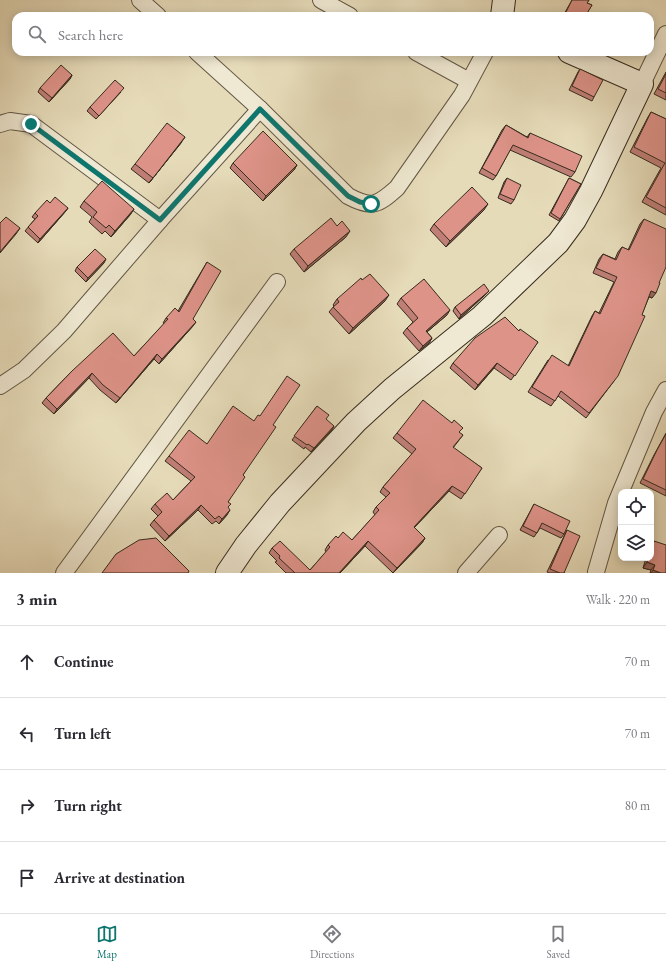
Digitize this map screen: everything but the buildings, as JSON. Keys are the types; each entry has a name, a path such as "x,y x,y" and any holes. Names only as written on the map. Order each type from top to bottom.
{"street":[{"path":"140,0 154,12"},
{"path":"321,0 343,12"},
{"path":"502,12 504,0"},
{"path":"227,573 246,545 280,503 356,422 392,389 482,316 558,243 575,220 591,191 666,34"},
{"path":"201,56 260,109 348,196 360,202 371,204 383,200 397,188 462,96 483,56"},
{"path":"423,56 469,81"},
{"path":"579,56 642,84"},
{"path":"0,386 24,370 64,331 160,220 260,109"},
{"path":"0,124 10,121 31,124 160,220"},
{"path":"64,573 277,282"},
{"path":"596,573 616,503 654,412 666,390"},
{"path":"466,573 498,534"}],"route":[{"path":"31,124 160,220 260,109 348,196 360,202 371,204"}]}
